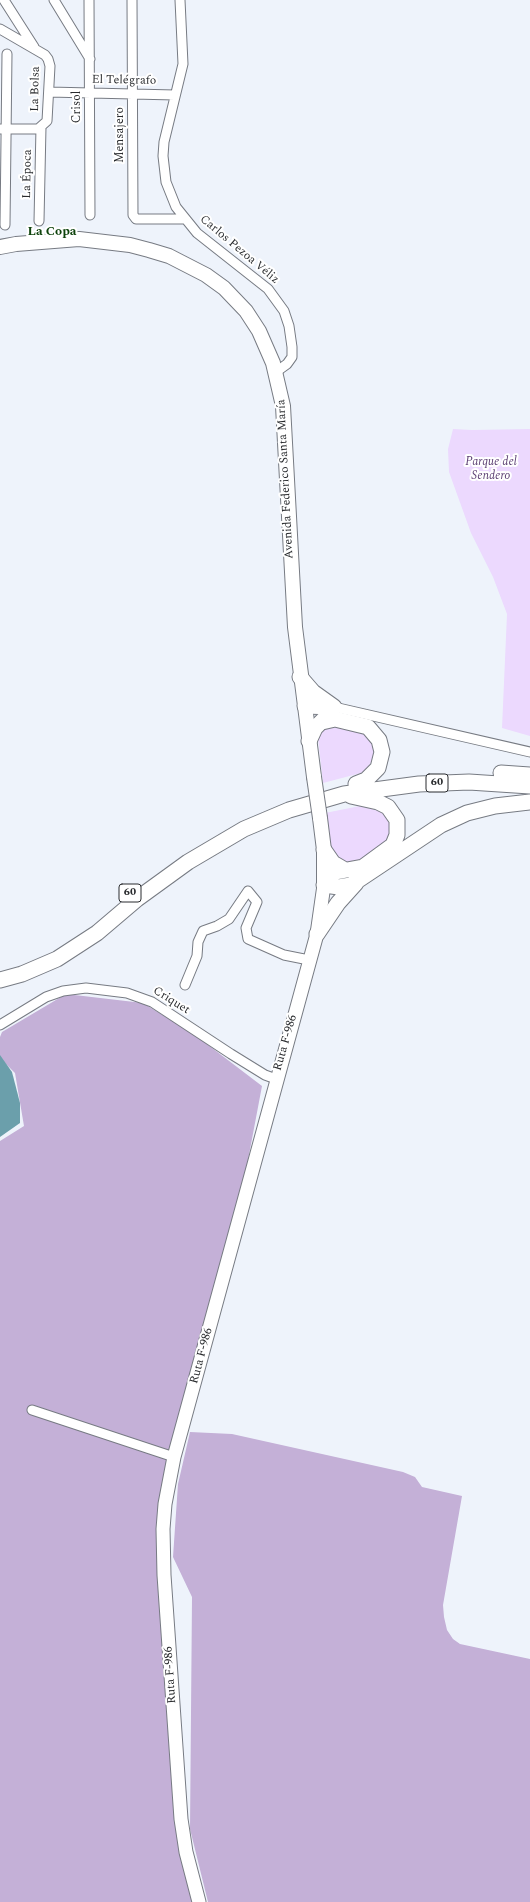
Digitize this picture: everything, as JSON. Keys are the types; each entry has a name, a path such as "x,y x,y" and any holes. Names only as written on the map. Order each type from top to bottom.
{"highway":[{"path":"300,677 330,714"},
{"path":"304,706 368,727 376,735 381,746 381,757 378,768 366,780 356,784"},
{"path":"310,741 312,732 330,714"},
{"name":"60","path":"0,972 32,962 67,944 92,926 138,887 201,844 235,825 292,802 356,784 404,776 452,773 500,773 530,775"},
{"name":"60","path":"0,980 34,970 71,951 97,933 136,899 170,874 225,839 289,810 344,794 394,786 444,782 494,783 530,786"},
{"path":"344,794 383,804 394,815 398,830 393,845 378,857 363,867 336,872 324,882 334,888 345,887 361,878 441,825 454,819 495,806 530,802"},
{"path":"324,850 333,863 346,870"},
{"path":"317,934 338,903 361,878"}],"main road":[{"name":"Avenida Federico Santa María","path":"0,247 66,239 99,240 130,244 168,256 206,275 224,288 239,302 253,321 265,342 276,374 284,421 291,569 300,677 320,818"},
{"name":"Ruta F-986","path":"199,1902 186,1852 181,1819 164,1575 163,1529 165,1504 174,1457 276,1079 317,934 324,882 324,850 320,818"}],"street":[{"path":"4,0 34,48"},
{"path":"54,0 90,59"},
{"name":"Crisol","path":"89,0 90,215"},
{"name":"Mensajero","path":"132,0 133,215 136,219 185,219"},
{"name":"Carlos Pezoa Véliz","path":"180,0 184,58 164,142 164,169 171,196 176,207 185,219 202,236 268,289 284,311 289,326 292,357 276,374"},
{"name":"La Bolsa","path":"0,29 34,48 45,55 48,59 48,118 41,127"},
{"path":"5,225 4,129 7,54"},
{"name":"El Telégrafo","path":"49,92 175,94"},
{"path":"4,129 38,129 41,127"},
{"name":"La Época","path":"39,221 41,127"},
{"path":"330,714 530,752"},
{"path":"185,985 197,956 198,942 203,930 217,926 229,919 248,892 257,902 246,928 248,939 284,955 309,960"},
{"name":"Criquet","path":"0,1025 46,997 63,991 86,988 127,993 152,1002 231,1054 276,1079"},
{"path":"32,1410 174,1457"},
{"path":"192,1902 195,1888"}],"green space":[{"name":"Parque del Sendero","path":"453,429 530,429 530,736 502,728 507,614 493,577 471,533 449,472 448,449"},
{"path":"332,725 366,735 372,743 374,756 368,768 361,773 323,783 318,738 323,729"},
{"path":"360,806 383,812 391,822 390,838 365,860 350,864 332,856 325,813"}],"shaded area":[{"path":"66,994 143,1003 195,1035 262,1086 241,1197 197,1358 158,1578 169,1730 195,1902 0,1902 0,1141 24,1126 15,1073 0,1058 0,1037 2,1032"},
{"path":"190,1432 232,1434 403,1472 415,1477 422,1487 462,1496 443,1605 447,1630 453,1639 460,1644 530,1659 530,1902 208,1902 190,1829 192,1597 173,1557 178,1484"}],"water":[{"path":"0,1055 12,1072 20,1103 20,1123 0,1137"}],"district":[{"name":"La Copa","path":"52,232"}]}
